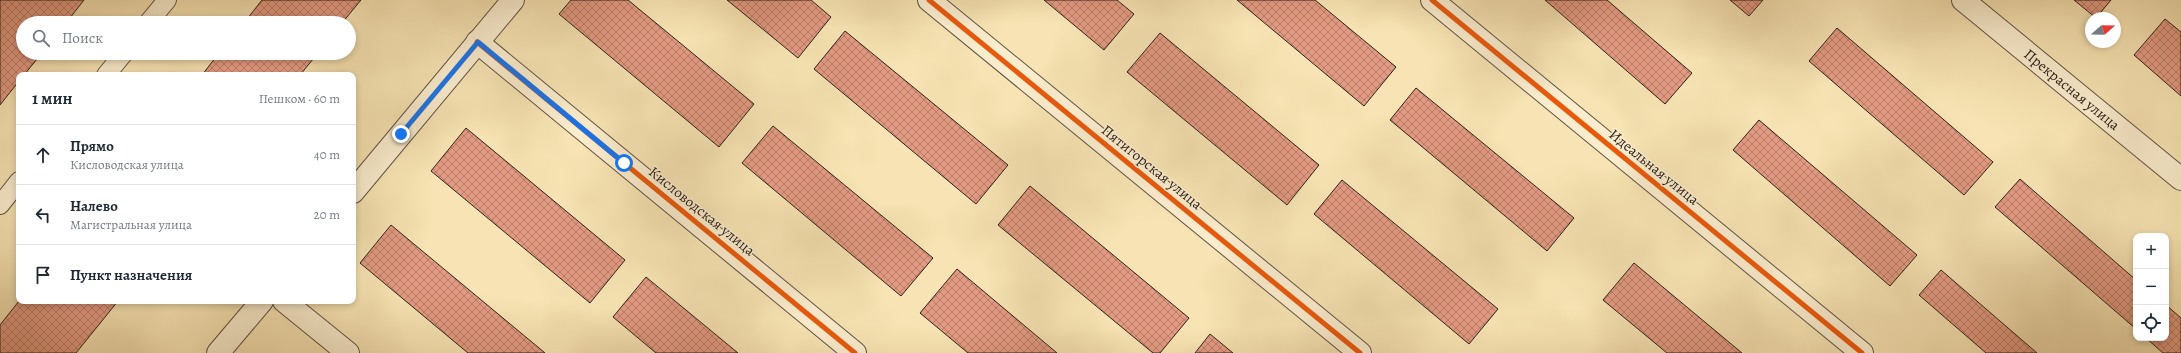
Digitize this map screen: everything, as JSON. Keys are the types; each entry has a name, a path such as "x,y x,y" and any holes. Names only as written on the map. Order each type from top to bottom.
{"street":[{"path":"356,188 513,0"},
{"name":"Пятигорская улица","path":"929,0 1360,353"},
{"name":"Идеальная улица","path":"1432,0 1862,353"},
{"name":"Прекрасная улица","path":"1963,0 2181,179"},
{"name":"Кисловодская улица","path":"478,42 855,353"},
{"path":"218,353 259,304"},
{"path":"288,304 348,353"}],"lane":[{"path":"154,16 167,0"},
{"path":"108,72 118,60"},
{"path":"0,204 16,185"}],"building":[{"path":"0,0 84,0 71,16 16,16 16,60 36,60 26,72 16,72 16,85 0,105"},
{"path":"262,0 361,0 348,16 249,16"},
{"path":"571,0 628,0 754,104 719,147 559,14"},
{"path":"727,0 811,0 831,17 798,58"},
{"path":"1044,0 1117,0 1134,14 1104,50"},
{"path":"1237,0 1315,0 1396,67 1364,106"},
{"path":"1545,0 1607,0 1692,73 1665,104"},
{"path":"1730,0 1763,0 1749,16"},
{"path":"2074,0 2111,0 2101,12 2089,12"},
{"path":"2165,19 2181,32 2181,96 2134,55"},
{"path":"1837,28 1993,162 1964,195 1809,61"},
{"path":"845,31 1008,165 976,204 814,69"},
{"path":"1160,33 1319,165 1287,205 1127,72"},
{"path":"214,60 312,60 302,72 204,72"},
{"path":"1416,88 1574,218 1547,251 1390,120"},
{"path":"1759,120 1917,255 1890,286 1733,150"},
{"path":"773,126 933,258 901,296 742,163"},
{"path":"466,128 625,260 590,303 431,171"},
{"path":"2020,179 2133,277 2133,326 1995,207"},
{"path":"1342,180 1498,309 1469,344 1314,214"},
{"path":"1030,186 1189,318 1160,353 1153,353 998,225"},
{"path":"391,225 545,353 468,353 360,263"},
{"path":"1634,263 1742,353 1667,353 1603,300"},
{"path":"957,269 1057,353 968,353 920,313"},
{"path":"1941,270 2037,353 1986,353 1919,295"},
{"path":"646,277 738,353 656,353 613,317"},
{"path":"17,304 116,304 76,353 0,353 0,325"},
{"path":"2169,308 2181,318 2181,353 2163,353 2149,341 2169,341"},
{"path":"1210,334 1233,353 1195,353"}],"cycle path":[{"path":"929,0 1360,353"},
{"path":"1432,0 1862,353"},
{"path":"477,42 855,353"}],"route":[{"path":"401,134 478,42 624,163"}]}
